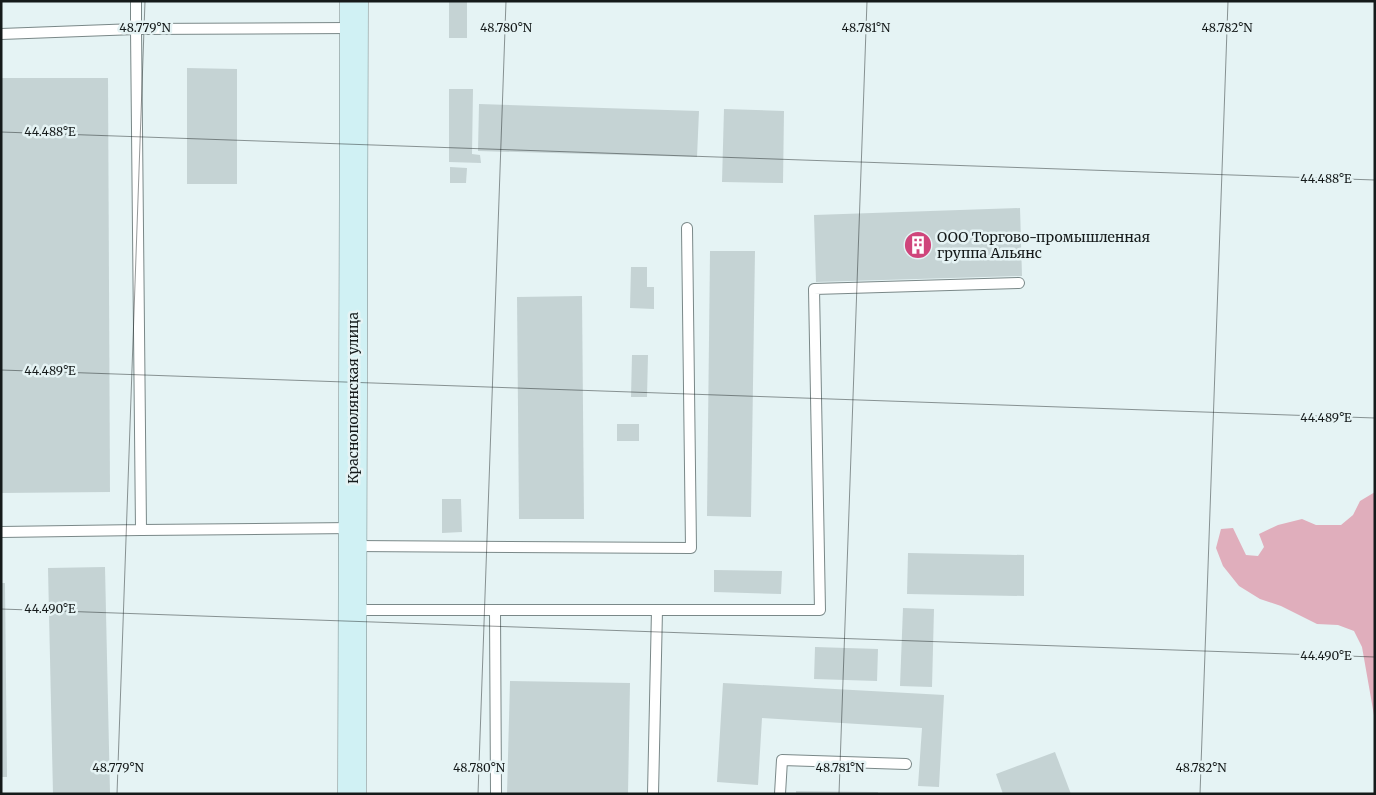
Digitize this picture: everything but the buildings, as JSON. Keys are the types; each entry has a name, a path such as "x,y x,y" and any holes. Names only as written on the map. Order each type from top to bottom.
{"main road":[{"name":"Краснополянская улица","path":"352,794 354,14"}],"lane":[{"path":"136,1 141,530"},
{"path":"1,34 136,29 354,14"},
{"path":"1,532 141,530 691,548 687,228"},
{"path":"352,610 820,610 814,289 1019,283"},
{"path":"495,610 496,794"},
{"path":"654,794 657,610"},
{"path":"780,794 782,760 906,764"}],"shaded area":[{"path":"1375,492 1375,721 1362,647 1354,631 1338,625 1317,624 1281,606 1260,599 1239,586 1223,566 1216,548 1221,529 1233,528 1246,555 1258,556 1264,547 1259,534 1278,525 1302,519 1316,525 1341,525 1353,515 1360,501"}],"place":[{"name":"ООО Торгово-промышленная группа Альянс","path":"918,245"}]}
